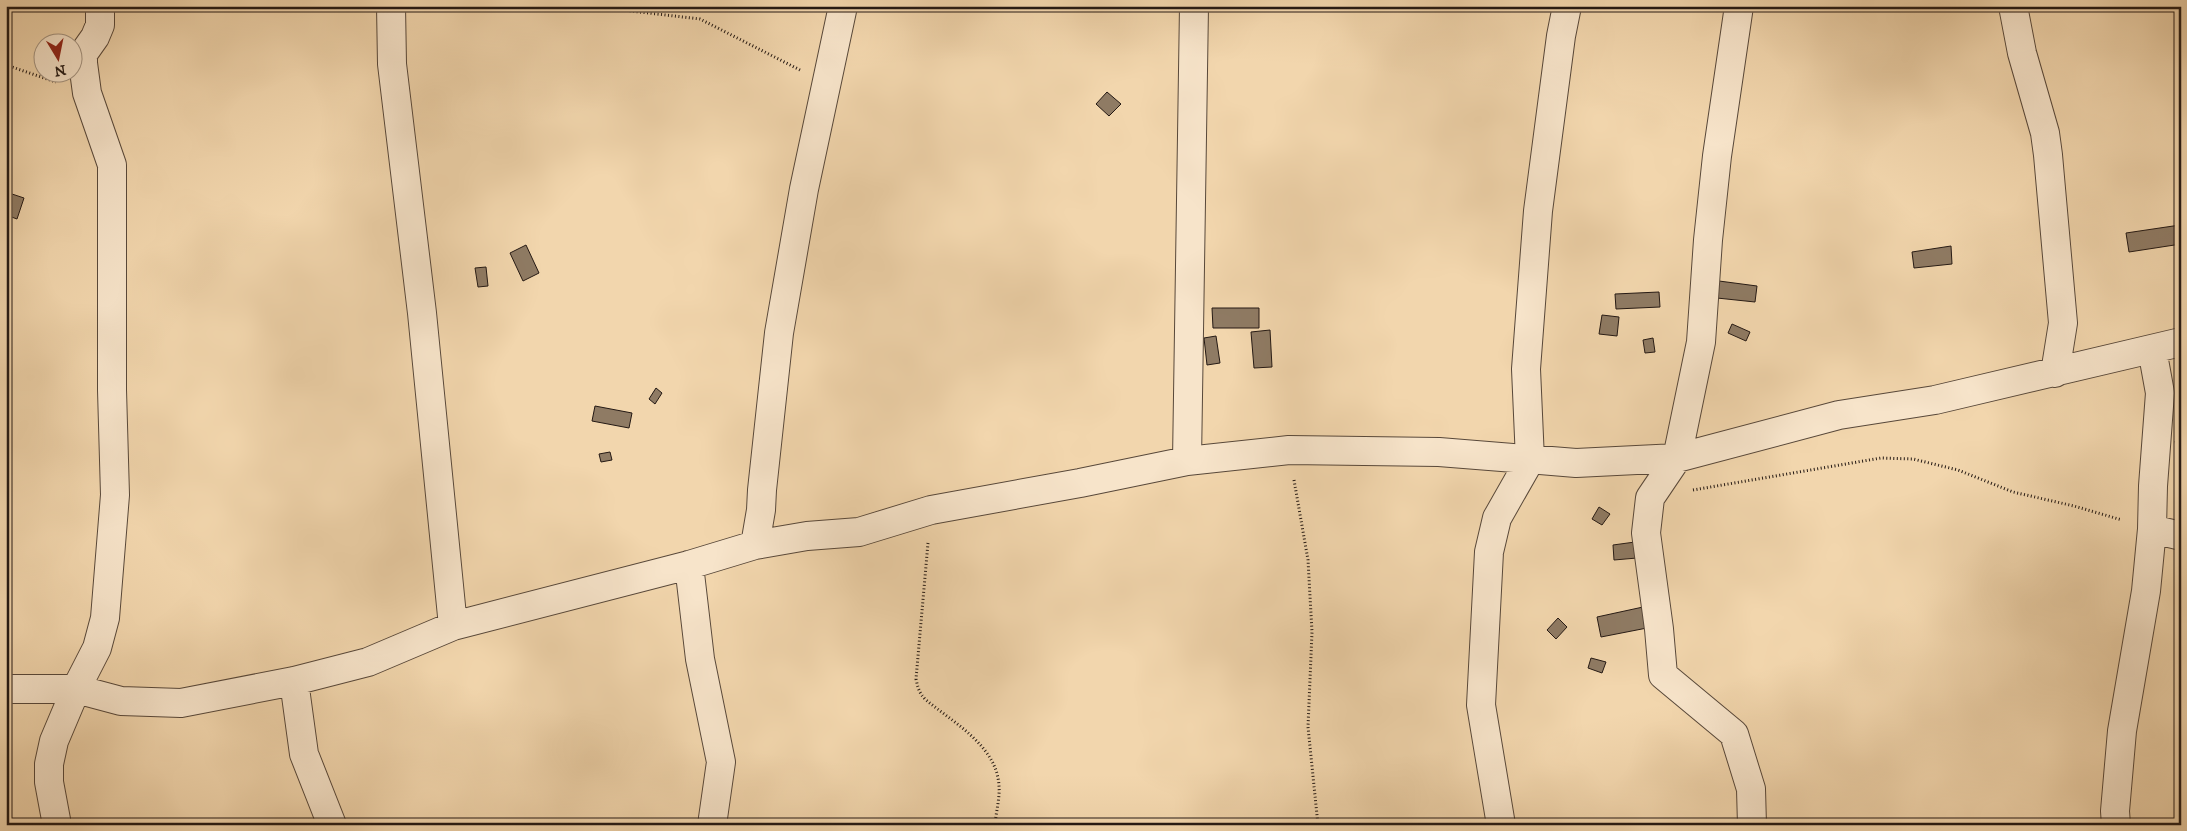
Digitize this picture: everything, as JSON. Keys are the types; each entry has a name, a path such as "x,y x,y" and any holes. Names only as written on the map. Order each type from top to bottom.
{"street":[{"path":"57,825 48,782 49,764 54,741 76,688 98,648 105,618 115,495 112,390 112,165 87,93 83,54 95,37 100,25 100,6"},
{"path":"392,6 392,64 422,313 453,626"},
{"path":"755,545 762,510 762,490 779,334 804,188 843,6"},
{"path":"1187,461 1194,6"},
{"path":"1501,825 1481,705 1489,552 1497,518 1530,460 1526,369 1538,211 1561,36 1567,6"},
{"path":"1739,6 1710,222 1701,342 1677,458 1650,498 1646,533 1663,675 1734,734 1750,789 1752,825"},
{"path":"2013,6 2022,53 2045,133 2048,155 2064,323 2055,373"},
{"path":"6,689 76,688 121,701 181,703 294,681 368,662 453,626 689,565 755,545 807,536 859,532 931,510 1080,484 1187,461 1289,450 1439,452 1576,463 1677,458 1839,415 1935,400 2181,342"},
{"path":"2116,825 2115,811 2122,731 2146,592 2152,529 2152,486 2160,393 2152,349"},
{"path":"2152,529 2181,536"},
{"path":"689,565 700,659 722,762 712,825"},
{"path":"294,681 304,754 332,825"}],"path":[{"path":"588,6 700,19 827,84"},
{"path":"6,65 87,93"},
{"path":"1289,450 1308,560 1312,632 1308,727 1318,825"},
{"path":"1650,498 1881,458 1897,458 1958,470 2013,492 2074,506 2152,529"},
{"path":"931,510 916,679 920,694 983,747 995,766 1000,787 995,825"}],"building":[{"path":"1107,92 1121,104 1109,116 1096,104"},
{"path":"6,192 24,198 17,219 6,215"},
{"path":"2180,225 2181,244 2129,252 2126,233"},
{"path":"526,245 539,273 523,281 510,253"},
{"path":"1951,246 1952,264 1914,268 1912,252"},
{"path":"486,267 488,286 478,287 475,268"},
{"path":"1719,281 1757,286 1755,302 1717,298"},
{"path":"1659,292 1660,307 1616,309 1615,294"},
{"path":"1212,308 1259,308 1259,328 1213,328"},
{"path":"1602,315 1619,317 1617,336 1599,334"},
{"path":"1732,324 1750,332 1746,341 1728,333"},
{"path":"1270,330 1272,367 1254,368 1251,332"},
{"path":"1216,336 1220,363 1207,365 1204,338"},
{"path":"1653,338 1655,352 1645,353 1643,340"},
{"path":"656,388 662,393 655,404 649,399"},
{"path":"595,406 632,413 629,428 592,421"},
{"path":"2181,440 2181,465 2179,465 2175,441"},
{"path":"610,452 612,460 601,462 599,454"},
{"path":"1599,507 1610,514 1602,525 1592,519"},
{"path":"1635,542 1637,558 1614,560 1613,545"},
{"path":"1643,607 1647,628 1601,637 1597,617"},
{"path":"1558,618 1567,627 1556,639 1547,630"},
{"path":"1591,658 1606,662 1602,673 1588,668"}]}
